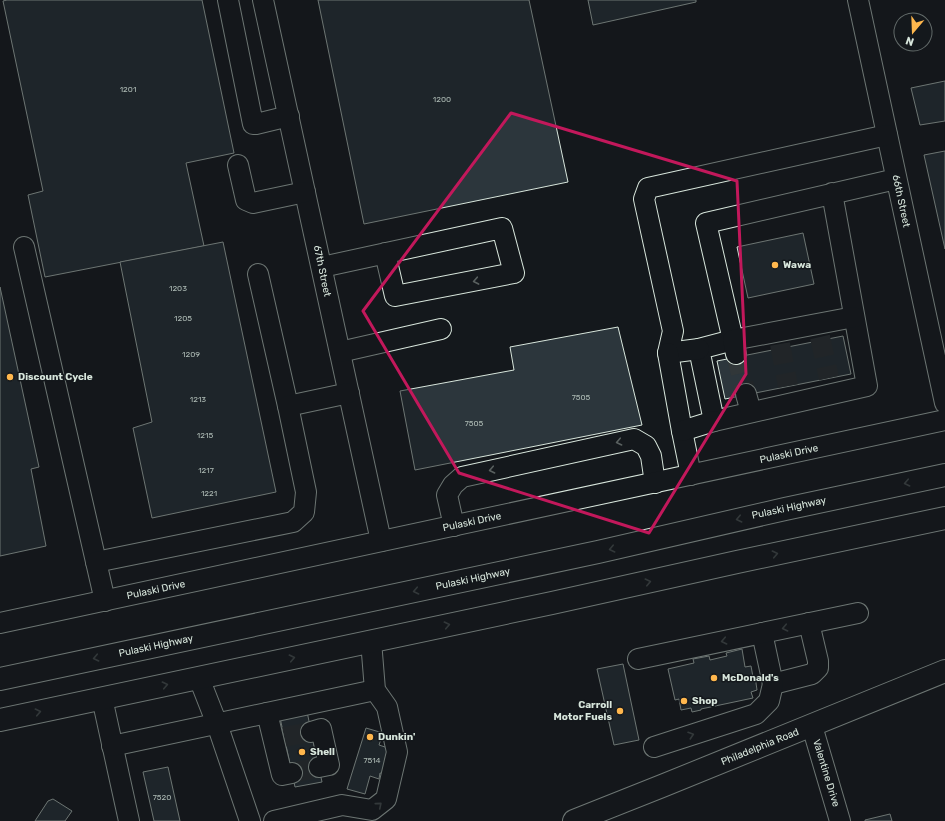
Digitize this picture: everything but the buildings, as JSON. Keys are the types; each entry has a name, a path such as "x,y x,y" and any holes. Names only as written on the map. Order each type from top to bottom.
{"main road":[{"name":"Pulaski Highway","path":"0,679 590,554 785,509 945,475"},
{"path":"0,720 945,518"},
{"name":"Philadelphia Road","path":"574,821 945,671"}],"street":[{"path":"228,0 253,124 289,116"},
{"name":"67th Street","path":"263,0 381,541"},
{"name":"66th Street","path":"858,0 945,403"},
{"path":"692,475 682,431 668,354 673,332 644,199 648,188 887,135"},
{"path":"238,165 246,200 253,203 305,192"},
{"path":"735,347 706,223 896,179"},
{"path":"682,431 714,421 748,403 830,386 867,386 832,193"},
{"path":"322,267 386,253 502,228 514,273 395,296 386,253"},
{"path":"24,247 105,601"},
{"path":"96,562 293,522 304,512 306,492 258,274"},
{"path":"668,354 699,349 735,347 819,330 854,317"},
{"path":"340,352 441,329"},
{"path":"699,349 714,421"},
{"path":"288,406 349,393"},
{"name":"Pulaski Drive","path":"0,623 945,420"},
{"path":"454,526 447,495 462,477 634,439 646,446 651,456 655,483"},
{"path":"638,659 858,614"},
{"path":"773,684 812,674 818,668 818,661 809,623"},
{"path":"654,747 756,714 769,701 773,684 762,633"},
{"path":"274,821 342,805 372,810 386,799 397,752 387,707 375,690 372,641"},
{"path":"199,678 217,724 250,821"},
{"path":"112,746 375,690"},
{"path":"102,698 129,821"},
{"path":"316,702 316,731 329,765 319,767"},
{"path":"267,713 279,738 282,775 292,773"},
{"name":"Valentine Drive","path":"812,726 840,821"}],"highlighted area":[{"path":"511,113 737,181 746,374 649,533 459,473 363,311"}],"tunnel":[{"path":"820,337 829,378"},
{"path":"780,344 788,386"},
{"path":"736,354 746,394"},
{"path":"284,737 311,732"},
{"path":"292,773 319,767"}],"place":[{"name":"Wawa","path":"775,265"},
{"name":"Discount Cycle","path":"10,377"},
{"name":"McDonald's","path":"714,678"},
{"name":"Shop","path":"684,701"},
{"name":"Carroll Motor Fuels","path":"620,711"},
{"name":"Dunkin'","path":"370,737"},
{"name":"Shell","path":"302,752"}]}
